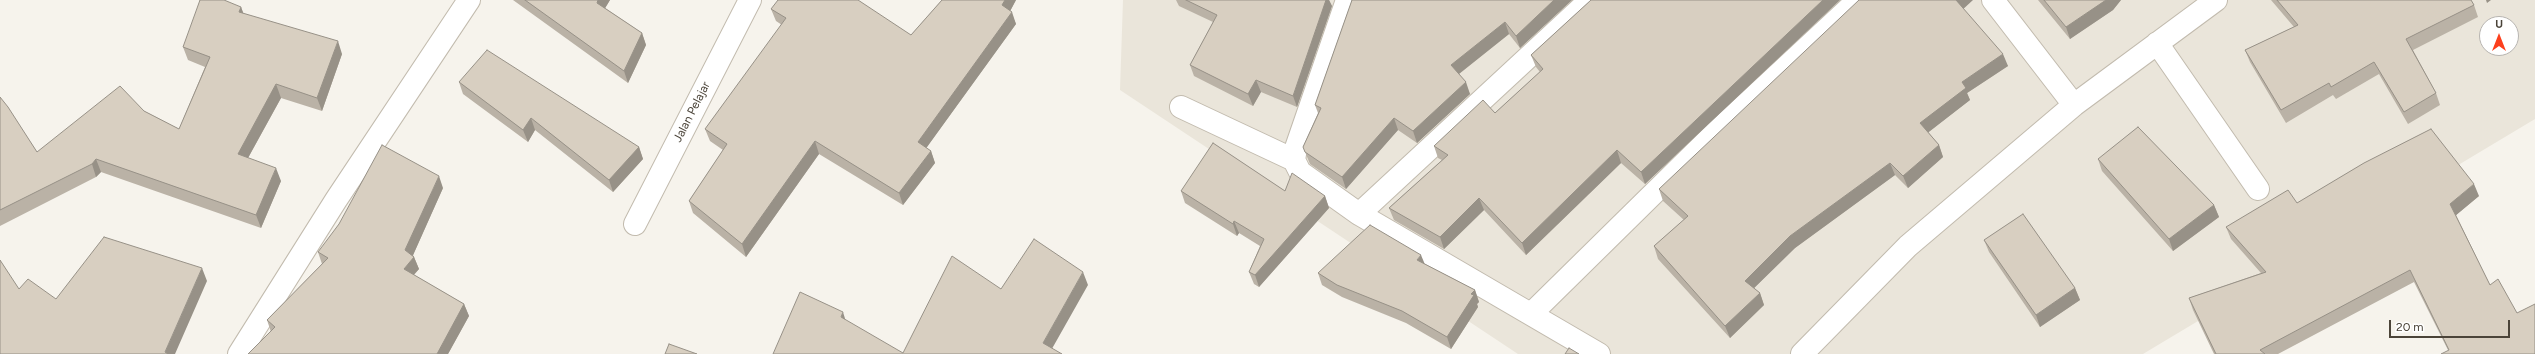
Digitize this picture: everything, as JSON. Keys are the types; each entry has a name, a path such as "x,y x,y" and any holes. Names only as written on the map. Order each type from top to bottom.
{"street":[{"path":"239,354 336,200 469,0"},
{"name":"Jalan Pelajar","path":"634,224 750,0"},
{"path":"1347,0 1296,148 1294,160 1300,172 1359,214 1599,354"},
{"path":"1359,214 1590,0"},
{"path":"1532,314 1716,132 1858,0"},
{"path":"1993,0 2074,105"},
{"path":"1802,354 1908,246 2074,105 2216,0"},
{"path":"2158,44 2258,189"},
{"path":"1181,107 1294,160"}],"shaded area":[{"path":"1123,0 2535,0 2535,119 2143,354 1518,354 1120,90"}],"building":[{"path":"200,0 224,0 241,7 239,12 338,41 317,98 276,84 238,154 276,168 256,215 96,159 92,164 0,210 0,97 37,152 120,86 144,111 179,129 210,57 183,47"},
{"path":"525,0 598,0 597,3 642,33 624,71"},
{"path":"778,0 858,0 911,35 942,0 1005,0 1002,5 1012,12 918,142 931,151 899,193 815,141 742,244 689,201 727,144 705,129 786,18 771,9"},
{"path":"1186,0 1326,0 1293,96 1256,80 1248,94 1190,65 1217,15"},
{"path":"1352,0 1554,0 1516,36 1505,22 1451,65 1466,82 1413,131 1394,118 1342,177 1305,152 1303,147 1321,108 1315,105"},
{"path":"1591,0 1823,0 1641,172 1617,150 1522,243 1479,198 1440,237 1389,208 1448,155 1434,146 1483,100 1495,113 1543,69 1531,55"},
{"path":"1859,0 1956,0 2003,54 1962,82 1966,88 1920,123 1939,145 1903,176 1890,163 1790,236 1745,281 1760,293 1725,326 1654,246 1688,216 1659,189"},
{"path":"2044,0 2106,0 2066,27"},
{"path":"2277,0 2471,0 2474,5 2406,39 2436,93 2404,112 2374,62 2331,87 2329,83 2281,110 2245,50 2298,25"},
{"path":"487,50 639,147 609,180 531,118 523,130 459,82"},
{"path":"2138,127 2214,205 2169,239 2098,159"},
{"path":"2431,129 2474,184 2450,204 2490,285 2498,279 2517,313 2535,304 2535,354 2441,354 2449,350 2410,270 2260,350 2265,354 2216,354 2189,298 2266,272 2226,227 2288,190 2297,203 2364,163"},
{"path":"1213,143 1285,191 1292,173 1325,196 1255,275 1249,272 1264,239 1234,221 1233,224 1181,191"},
{"path":"382,145 439,176 405,250 414,257 404,269 464,304 437,354 248,354 275,327 267,320 328,258 318,252 339,224"},
{"path":"2023,214 2075,288 2036,315 1984,240"},
{"path":"1370,225 1421,255 1417,260 1475,290 1471,294 1474,295 1447,337 1402,311 1337,285 1318,273"},
{"path":"104,237 202,268 165,352 168,354 0,354 0,260 19,289 28,279 56,299"},
{"path":"1034,239 1083,272 1043,343 1062,354 773,354 800,292 843,312 841,317 903,353 952,256 1001,289"},
{"path":"669,344 697,354 665,354"},
{"path":"1569,348 1579,354 1565,354"}]}
